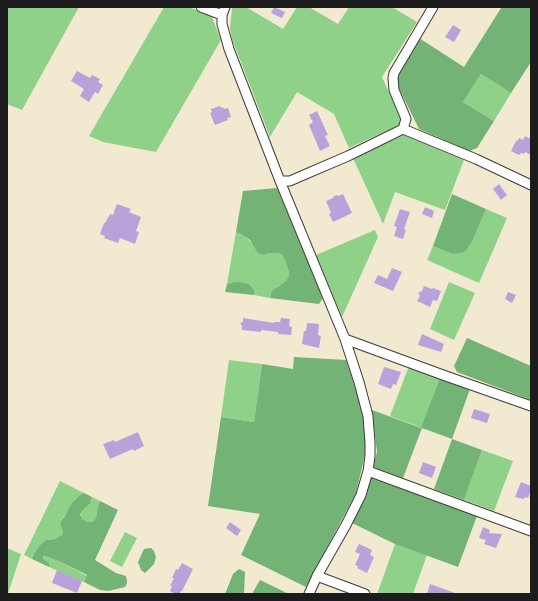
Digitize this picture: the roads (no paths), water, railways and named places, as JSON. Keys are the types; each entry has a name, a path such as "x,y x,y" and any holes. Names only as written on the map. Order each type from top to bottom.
{"street":[{"path":"201,7 223,11 222,24 229,49 280,181 345,339 368,416 370,443 368,470 361,495 317,576 309,594"},
{"path":"280,181 290,181 300,177 348,156 403,129 406,120 394,90 394,73 433,7"},
{"path":"403,129 531,185"},
{"path":"345,339 531,406"},
{"path":"368,470 531,531"},
{"path":"317,576 365,594"}]}
